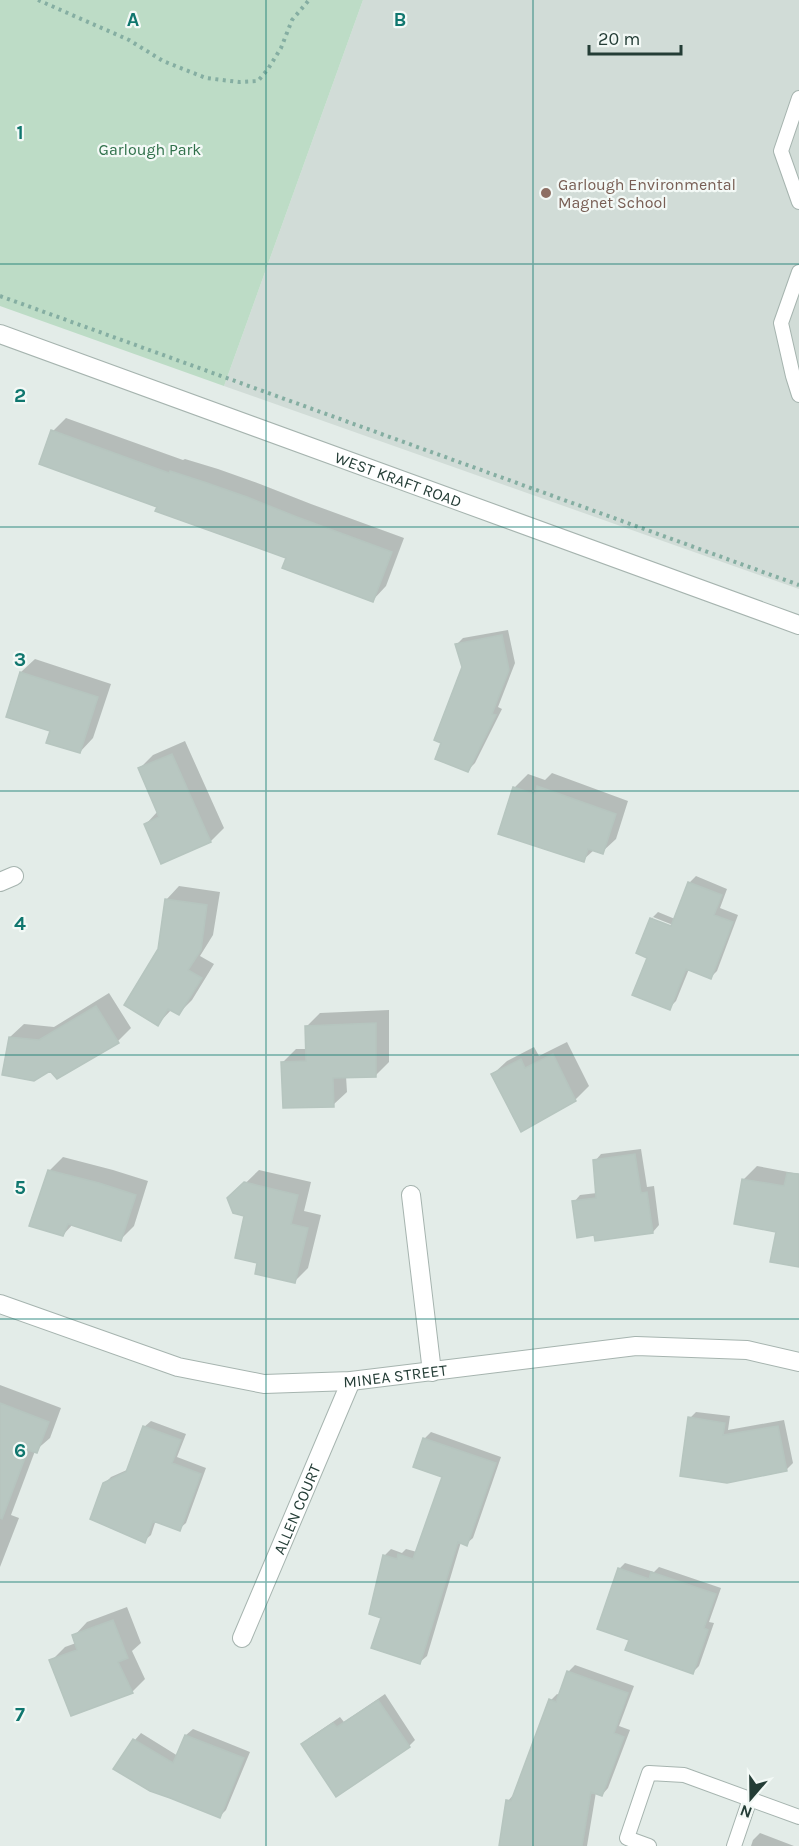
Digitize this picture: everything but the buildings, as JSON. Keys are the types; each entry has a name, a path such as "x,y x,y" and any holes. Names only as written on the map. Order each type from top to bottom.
{"street":[{"name":"WEST KRAFT ROAD","path":"0,334 799,625"},
{"path":"411,1195 432,1372"},
{"name":"MINEA STREET","path":"0,1304 178,1367 264,1384 351,1381 636,1346 747,1350 799,1362"},
{"name":"ALLEN COURT","path":"242,1638 351,1381"}],"lane":[{"path":"799,98 780,151 799,202"},
{"path":"799,272 781,323 799,395"},
{"path":"649,1846 627,1838 649,1773 684,1775 799,1817"},
{"path":"734,1846 750,1799"}],"path":[{"path":"38,0 129,40 163,61 206,78 239,82 258,81 281,48 292,20 309,0"},
{"path":"0,296 799,585"}],"shaded area":[{"name":"Garlough Environmental Magnet School","path":"363,0 799,0 799,589 224,386"}],"green space":[{"name":"Garlough Park","path":"0,0 363,0 224,386 0,306"}],"place":[{"name":"Garlough Environmental Magnet School","path":"546,193"}]}
